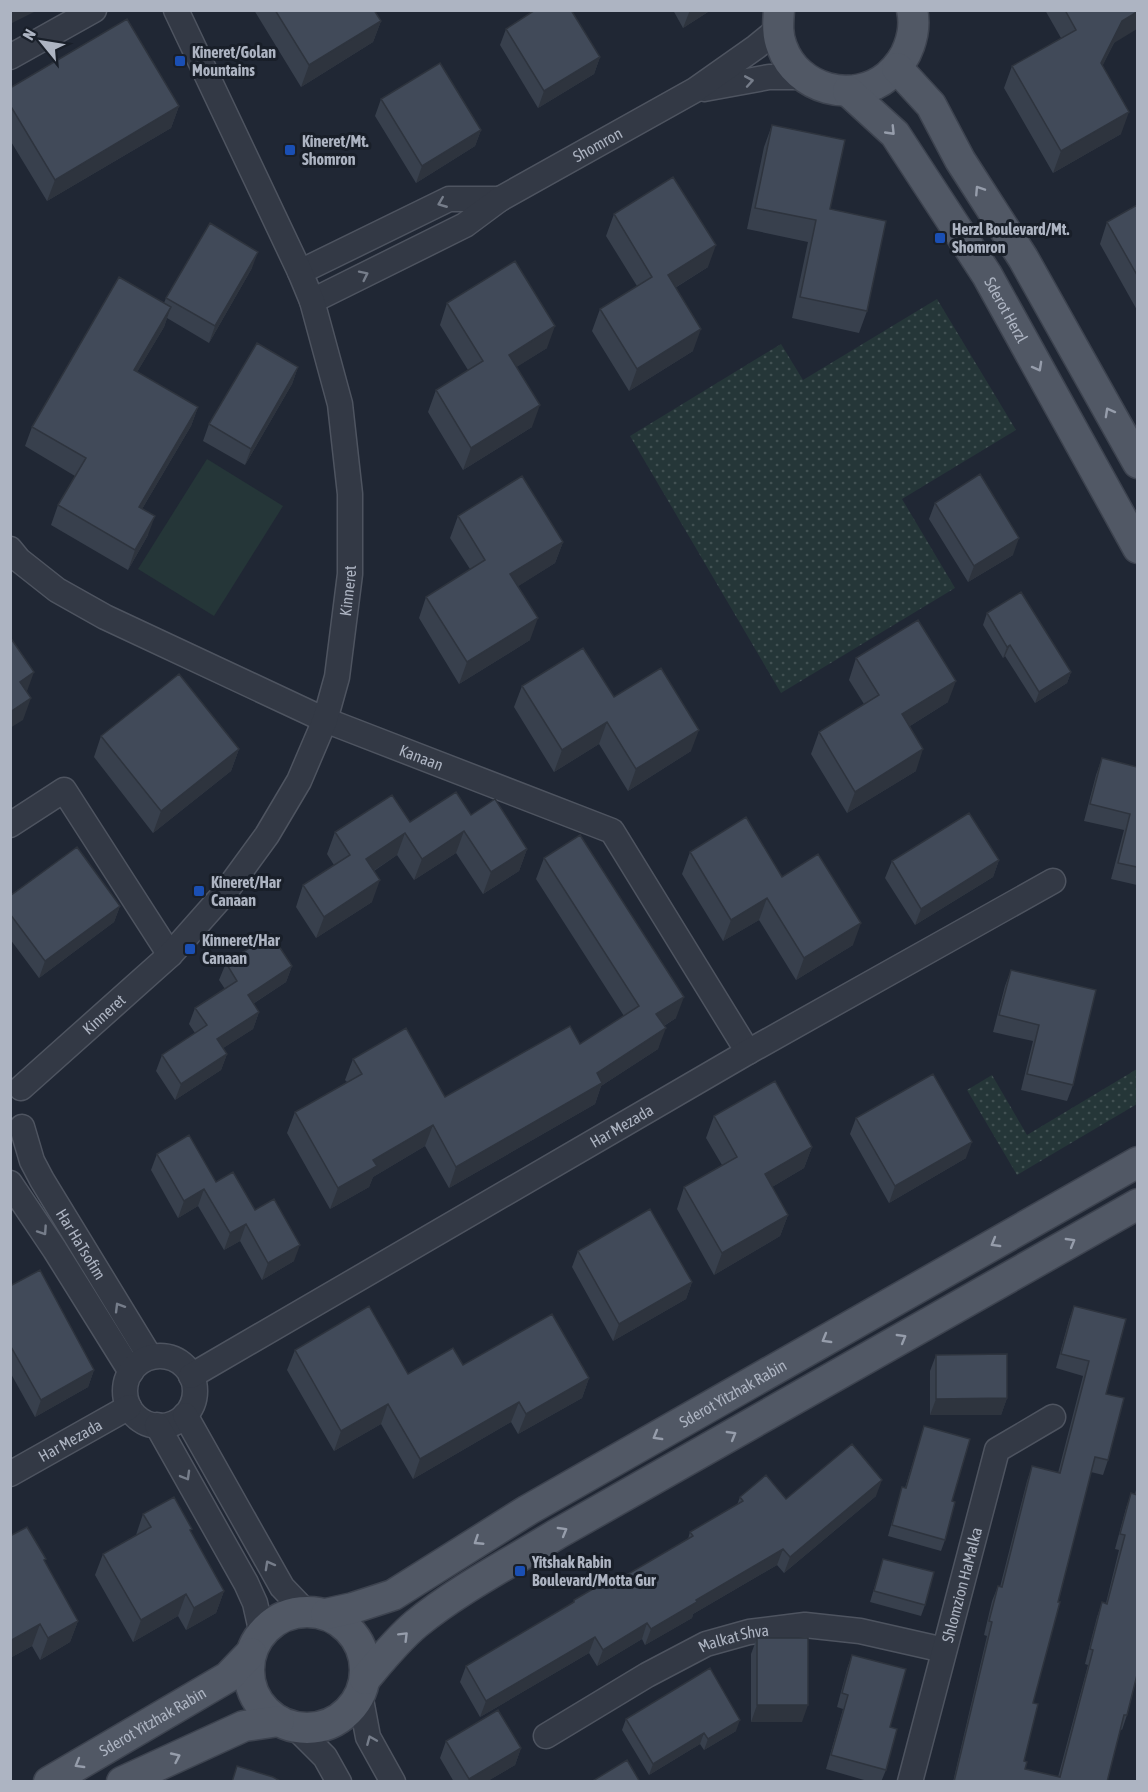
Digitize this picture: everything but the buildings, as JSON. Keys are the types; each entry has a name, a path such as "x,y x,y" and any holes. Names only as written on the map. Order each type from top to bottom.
{"main road":[{"path":"778,20 782,47 791,63 803,76 824,88 848,91 866,88 883,80 897,68 907,52 913,35 912,10"},
{"path":"897,68 931,105 960,160 1023,258 1137,463"},
{"name":"Sderot Herzl","path":"848,91 895,134 987,275 1137,548"},
{"name":"Sderot Yitzhak Rabin","path":"315,1613 353,1608 393,1595 538,1504 1137,1162"},
{"path":"122,1782 244,1726 287,1724 314,1727 333,1722 349,1710 362,1686 404,1635 416,1624 477,1583 557,1534 1137,1204"},
{"path":"287,1724 264,1709 255,1696 249,1675 257,1643 267,1627 281,1618 315,1613 344,1625 358,1641 365,1663 362,1686"},
{"name":"Sderot Yitzhak Rabin","path":"49,1782 228,1677 257,1643"}],"street":[{"path":"10,57 94,10"},
{"name":"Kinneret","path":"16,1134 27,1112 27,1104 16,1083 170,955 224,894 267,835 299,781 325,720 338,677 350,574 350,494 340,404 312,301 177,10"},
{"name":"Shomron","path":"312,301 465,225 500,199 695,90 756,47 778,20"},
{"name":"Shomron","path":"695,90 769,77 803,76"},
{"name":"Shomron","path":"300,272 448,199 500,199"},
{"name":"Kanaan","path":"10,549 57,590 105,617 325,720 612,831 748,1052"},
{"path":"10,825 64,790 170,955"},
{"name":"Har Mezada","path":"191,1376 748,1052 1053,880"},
{"name":"Har HaTsofim","path":"16,1134 150,1357"},
{"name":"Har HaTsofim","path":"10,1183 56,1250 131,1372"},
{"path":"150,1357 173,1358 183,1364 191,1376 195,1394 192,1404 185,1414 168,1425 146,1423 129,1407 125,1395 126,1383 131,1372 139,1363 150,1357"},
{"name":"Har Mezada","path":"10,1474 129,1407"},
{"path":"185,1414 282,1587 315,1613"},
{"name":"Shlomzion HaMalka","path":"910,1782 997,1450 1053,1417"},
{"path":"157,1425 246,1583 255,1603 257,1643"},
{"name":"Malkat Shva","path":"546,1736 647,1675 706,1644 749,1632 805,1625 860,1631 944,1650"},
{"path":"362,1686 368,1737 393,1782"},
{"path":"287,1724 325,1757 339,1782"}],"shaded area":[{"path":"937,299 1016,430 902,499 955,588 781,693 630,436 781,344 803,380"},
{"path":"207,459 283,506 214,616 138,569"},
{"path":"1137,1069 1137,1104 1017,1175 967,1090 992,1075 1027,1135"}],"place":[{"name":"Kineret/Golan Mountains","path":"180,61"},
{"name":"Kineret/Mt. Shomron","path":"290,150"},
{"name":"Herzl Boulevard/Mt. Shomron","path":"940,238"},
{"name":"Kineret/Har Canaan","path":"199,891"},
{"name":"Kinneret/Har Canaan","path":"190,949"},
{"name":"Yitshak Rabin Boulevard/Motta Gur","path":"520,1571"}]}
